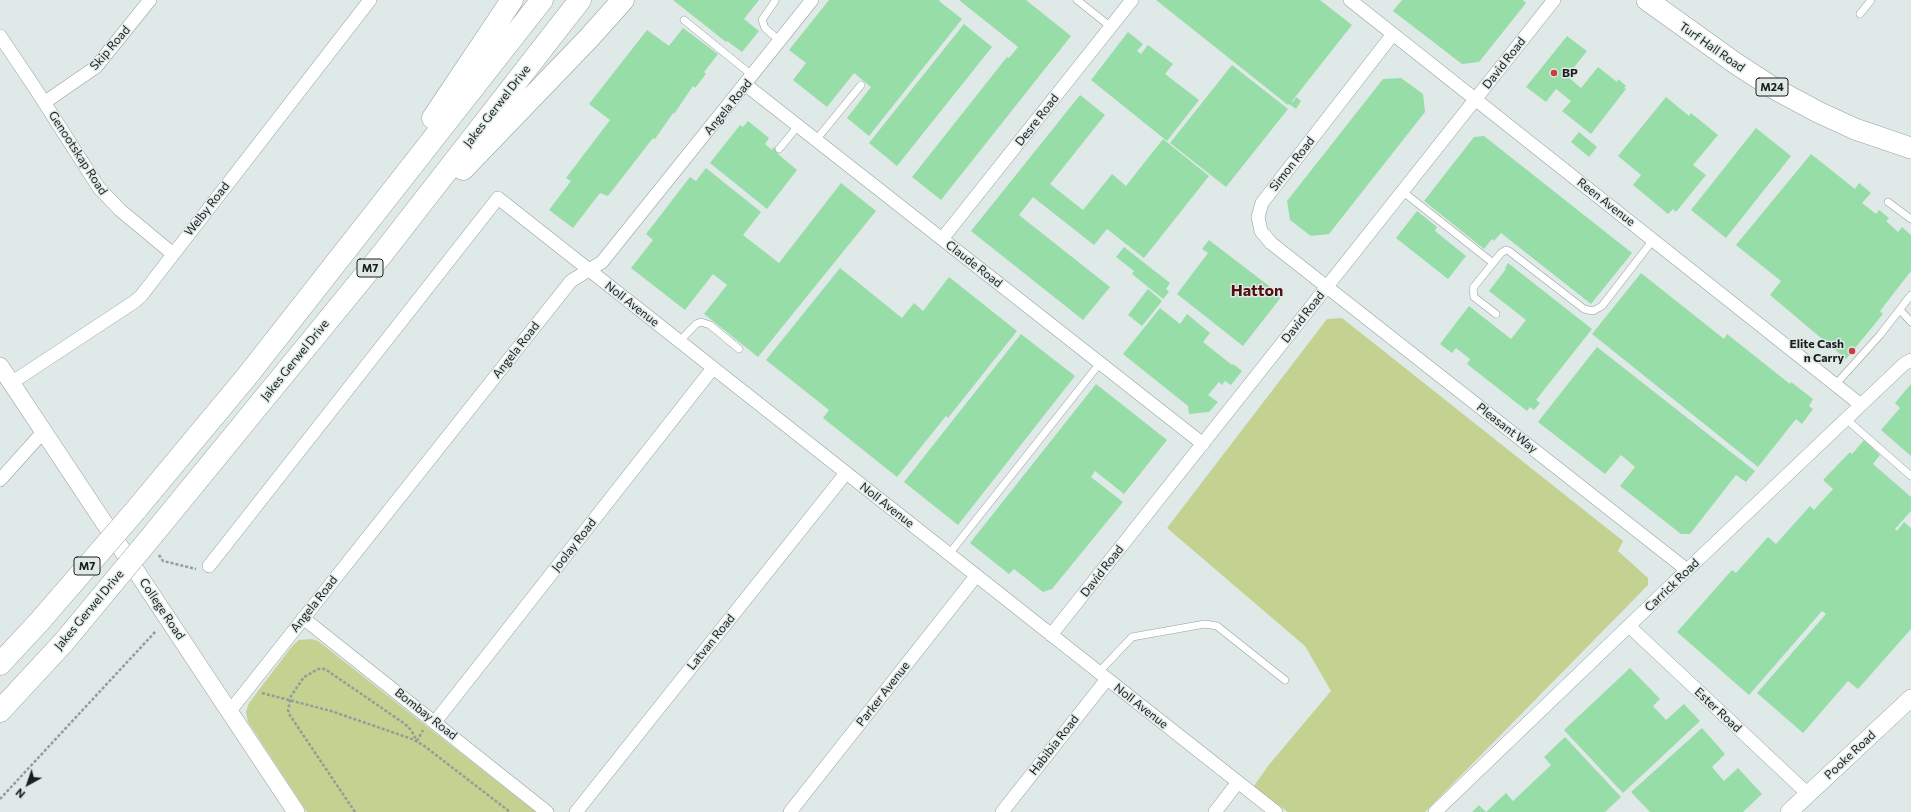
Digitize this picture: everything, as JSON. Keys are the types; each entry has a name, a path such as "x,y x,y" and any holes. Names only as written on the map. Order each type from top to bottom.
{"highway":[{"path":"357,236 512,0"},
{"name":"M7","path":"0,664 39,622 135,511 248,375 542,0"},
{"name":"Jakes Gerwel Drive","path":"0,711 63,643 383,253 580,0"},
{"path":"383,253 588,39 623,0"}],"main road":[{"name":"Turf Hall Road","path":"1647,0 1735,63 1775,89 1818,112 1856,129 1911,148"}],"street":[{"name":"Skip Road","path":"45,102 96,66 150,0"},
{"name":"Welby Road","path":"11,383 134,302 146,290 370,0"},
{"name":"Angela Road","path":"230,711 571,281 602,262 812,0"},
{"name":"Desre Road","path":"942,239 1132,0"},
{"name":"Reen Avenue","path":"1350,0 1861,405"},
{"name":"David Road","path":"1051,635 1554,0"},
{"name":"Simon Road","path":"1327,287 1265,238 1259,225 1259,210 1266,198 1393,34"},
{"name":"Genootskap Road","path":"0,36 107,198 173,254"},
{"name":"Claude Road","path":"749,80 798,126 1203,444"},
{"name":"Noll Avenue","path":"209,566 498,198 1276,812"},
{"name":"Pleasant Way","path":"1327,287 1687,570"},
{"name":"Carrick Road","path":"1435,812 1846,419 1904,364 1911,360"},
{"name":"College Road","path":"0,366 296,812"},
{"name":"Joolay Road","path":"435,722 713,368"},
{"path":"0,480 43,432"},
{"name":"Latvan Road","path":"576,812 846,473"},
{"name":"Parker Avenue","path":"790,812 976,576"},
{"name":"Bombay Road","path":"303,618 547,812"},
{"name":"Ester Road","path":"1629,626 1808,794"},
{"name":"Habibia Road","path":"1002,812 1103,676"},
{"name":"Pooke Road","path":"1789,812 1911,698"},
{"path":"1215,812 1238,782"}],"lane":[{"path":"1077,0 1110,26"},
{"path":"1860,14 1871,0"},
{"path":"775,1 762,20 765,28 780,41"},
{"path":"684,20 749,80"},
{"path":"816,140 861,85"},
{"path":"779,149 798,126"},
{"path":"1402,192 1493,263"},
{"path":"1888,202 1911,219"},
{"path":"1496,314 1474,297 1473,288 1501,253 1506,250 1584,309 1593,311 1602,306 1654,240"},
{"path":"1836,384 1900,310 1911,295"},
{"path":"1900,310 1911,322"},
{"path":"679,342 696,324 701,322 710,325 739,349"},
{"path":"949,554 1100,363"},
{"path":"1846,419 1911,476"},
{"path":"1103,676 1132,637 1205,624 1217,626 1285,680"}],"path":[{"path":"0,799 158,630"},
{"path":"355,812 289,714 288,710 290,700 304,677 318,669 325,669 405,724 411,730 416,741"},
{"path":"260,692 331,711 416,741 510,812"}],"green space":[{"path":"1342,318 1623,541 1618,551 1648,578 1648,585 1425,812 1288,812 1254,786 1268,766 1331,691 1305,646 1167,528 1327,319"},
{"path":"312,639 318,641 536,812 307,812 248,722 246,712 249,703 293,645 299,640"}],"building":[{"path":"673,0 759,0 744,19 759,31 742,52 727,41 726,42"},
{"path":"829,0 940,0 939,1 962,19 869,136 847,118 871,87 854,73 827,107 793,80 806,63 789,50"},
{"path":"959,0 1026,0 1071,36 941,200 912,177 1007,57 1009,58 1018,47"},
{"path":"1156,0 1320,0 1352,25 1292,101 1293,102 1296,97 1301,101 1296,109 1289,104 1288,105"},
{"path":"1402,0 1523,0 1526,3 1479,62 1462,64 1393,11"},
{"path":"964,24 992,47 897,166 869,143"},
{"path":"683,28 718,54 704,72 706,74 695,88 693,86 655,139 653,138 608,196 600,193 573,228 549,210 571,181 566,178 610,120 589,104 647,30 669,46"},
{"path":"1128,32 1143,44 1137,51 1141,54 1148,45 1173,64 1165,74 1199,100 1167,141 1091,80"},
{"path":"1567,36 1587,51 1567,76 1581,88 1598,67 1617,82 1618,79 1626,86 1624,88 1626,89 1591,134 1562,111 1571,101 1556,89 1546,102 1526,87"},
{"path":"1232,65 1288,109 1226,187 1170,143"},
{"path":"1401,78 1423,94 1425,112 1329,234 1311,236 1290,220 1287,201 1383,79"},
{"path":"1080,95 1105,115 1050,184 1083,210 1112,174 1126,186 1163,139 1209,176 1144,258 1107,229 1094,245 1033,197 1019,215 1110,287 1083,320 971,231"},
{"path":"1666,97 1689,116 1691,113 1718,135 1693,165 1706,175 1676,212 1673,209 1668,214 1633,185 1641,175 1618,156"},
{"path":"748,121 769,138 765,144 772,150 773,147 780,152 778,154 797,170 767,209 710,163 740,125 743,127"},
{"path":"1756,128 1791,156 1726,238 1691,210"},
{"path":"1579,132 1597,147 1589,157 1571,142"},
{"path":"1484,136 1632,253 1591,304 1501,233 1494,241 1492,239 1484,249 1424,201 1474,137"},
{"path":"1811,154 1855,189 1859,183 1871,193 1862,203 1876,214 1879,210 1889,218 1886,221 1898,232 1902,227 1911,235 1911,271 1880,311 1883,314 1846,359 1770,295 1781,281 1736,245"},
{"path":"706,168 761,212 743,235 779,263 841,183 876,211 758,357 704,314 727,285 713,274 685,310 631,268 653,240 646,234 690,177 696,181"},
{"path":"1417,211 1437,227 1435,231 1466,256 1448,279 1396,238"},
{"path":"1209,240 1282,296 1243,346 1177,294 1208,253 1202,249"},
{"path":"1124,247 1170,283 1166,289 1169,292 1163,299 1132,274 1134,271 1116,257"},
{"path":"1508,263 1592,329 1536,400 1540,403 1534,410 1530,407 1527,411 1467,364 1470,359 1456,348 1452,353 1440,344 1469,306 1511,339 1526,320 1489,291 1506,269 1505,268"},
{"path":"840,268 902,318 914,303 923,311 949,277 1017,331 948,418 946,416 897,477 823,418 829,410 766,360"},
{"path":"1641,273 1724,339 1727,334 1790,384 1791,382 1813,399 1809,406 1813,409 1802,424 1796,419 1758,467 1592,334"},
{"path":"1148,289 1162,301 1142,326 1128,315"},
{"path":"1160,308 1180,324 1187,314 1210,333 1203,342 1242,371 1231,385 1225,381 1222,385 1219,382 1208,395 1218,402 1209,412 1189,414 1188,406 1123,354"},
{"path":"1021,334 1075,376 958,525 904,482"},
{"path":"1597,347 1755,471 1746,482 1736,475 1690,534 1681,534 1620,486 1635,467 1621,455 1605,474 1538,422"},
{"path":"1096,384 1167,440 1124,494 1095,471 1091,477 1123,502 1052,589 1043,592 1014,569 1009,574 970,543"},
{"path":"1911,384 1911,456 1881,430 1900,408 1895,403"},
{"path":"1864,440 1880,455 1873,464 1911,497 1911,511 1895,529 1897,531 1904,522 1911,528 1911,629 1858,689 1848,681 1803,733 1757,693 1826,614 1822,611 1749,695 1677,632 1732,570 1736,573 1768,537 1776,544 1810,506 1814,510 1833,489 1823,480 1850,452 1852,454"},
{"path":"1630,668 1660,699 1653,706 1666,720 1684,704 1700,721 1623,793 1564,730"},
{"path":"1702,728 1725,754 1712,767 1724,781 1738,768 1762,794 1743,812 1650,812 1631,792"},
{"path":"1565,737 1621,797 1605,812 1486,812 1506,793 1513,801 1551,765 1544,757"},
{"path":"1479,805 1486,812 1472,812"}],"place":[{"name":"BP","path":"1554,73"},
{"name":"Elite Cash n Carry","path":"1852,351"}],"district":[{"name":"Hatton","path":"1257,291"}]}
